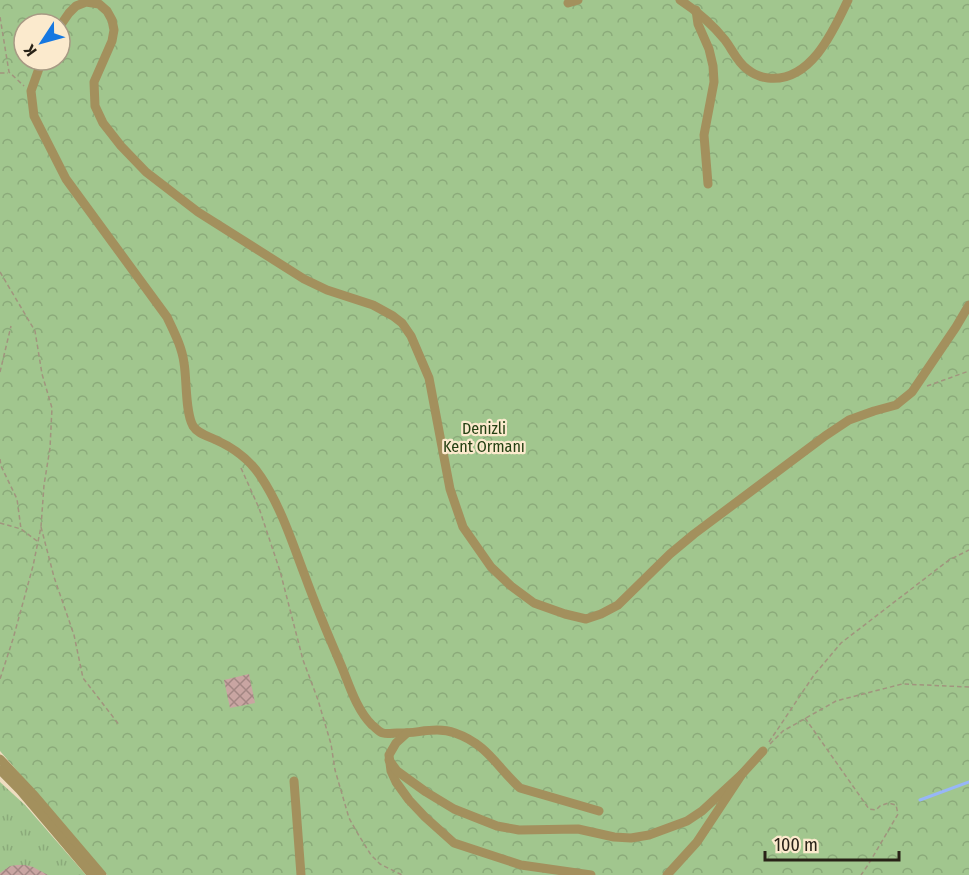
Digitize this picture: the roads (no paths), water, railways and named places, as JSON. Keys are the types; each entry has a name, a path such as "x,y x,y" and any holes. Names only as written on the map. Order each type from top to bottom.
{"street":[{"path":"568,3 578,0"},
{"path":"680,0 695,10 724,39 745,68 759,76 775,78 788,76 802,68 814,57 835,28 848,0"},
{"path":"70,12 76,6 86,2 99,4 108,11 114,30 112,41 94,82 94,106 103,123 146,172 198,212 304,279 327,290 373,305 402,323 411,336 429,378 450,489 463,527 490,567 512,586 534,603 564,614 586,619 601,615 618,605 694,534 825,436 849,420 896,405 912,392 969,305"},
{"path":"695,10 713,66 714,82 704,135 708,184"},
{"path":"38,72 31,91 34,116 66,179 167,317 178,339 184,361 188,412 192,425 201,434 217,440 246,458 261,476 281,512 316,606 365,717 383,733 452,731 482,747 520,788 599,811"},
{"path":"407,733 396,743 389,755 391,771 409,800 454,843 521,865 591,875"},
{"path":"389,760 397,771 426,792 454,809 497,826 519,830 578,829 614,837 631,838 650,835 687,821 702,811 742,774 763,750"},
{"path":"0,759 102,875"},
{"path":"0,770 20,790 92,875"},
{"path":"667,875 697,842 742,774"},
{"path":"294,782 301,875"}],"waterway":[{"path":"920,800 969,782"}],"park label":[{"name":"Denizli Kent Ormanı","path":"484,437"}]}
